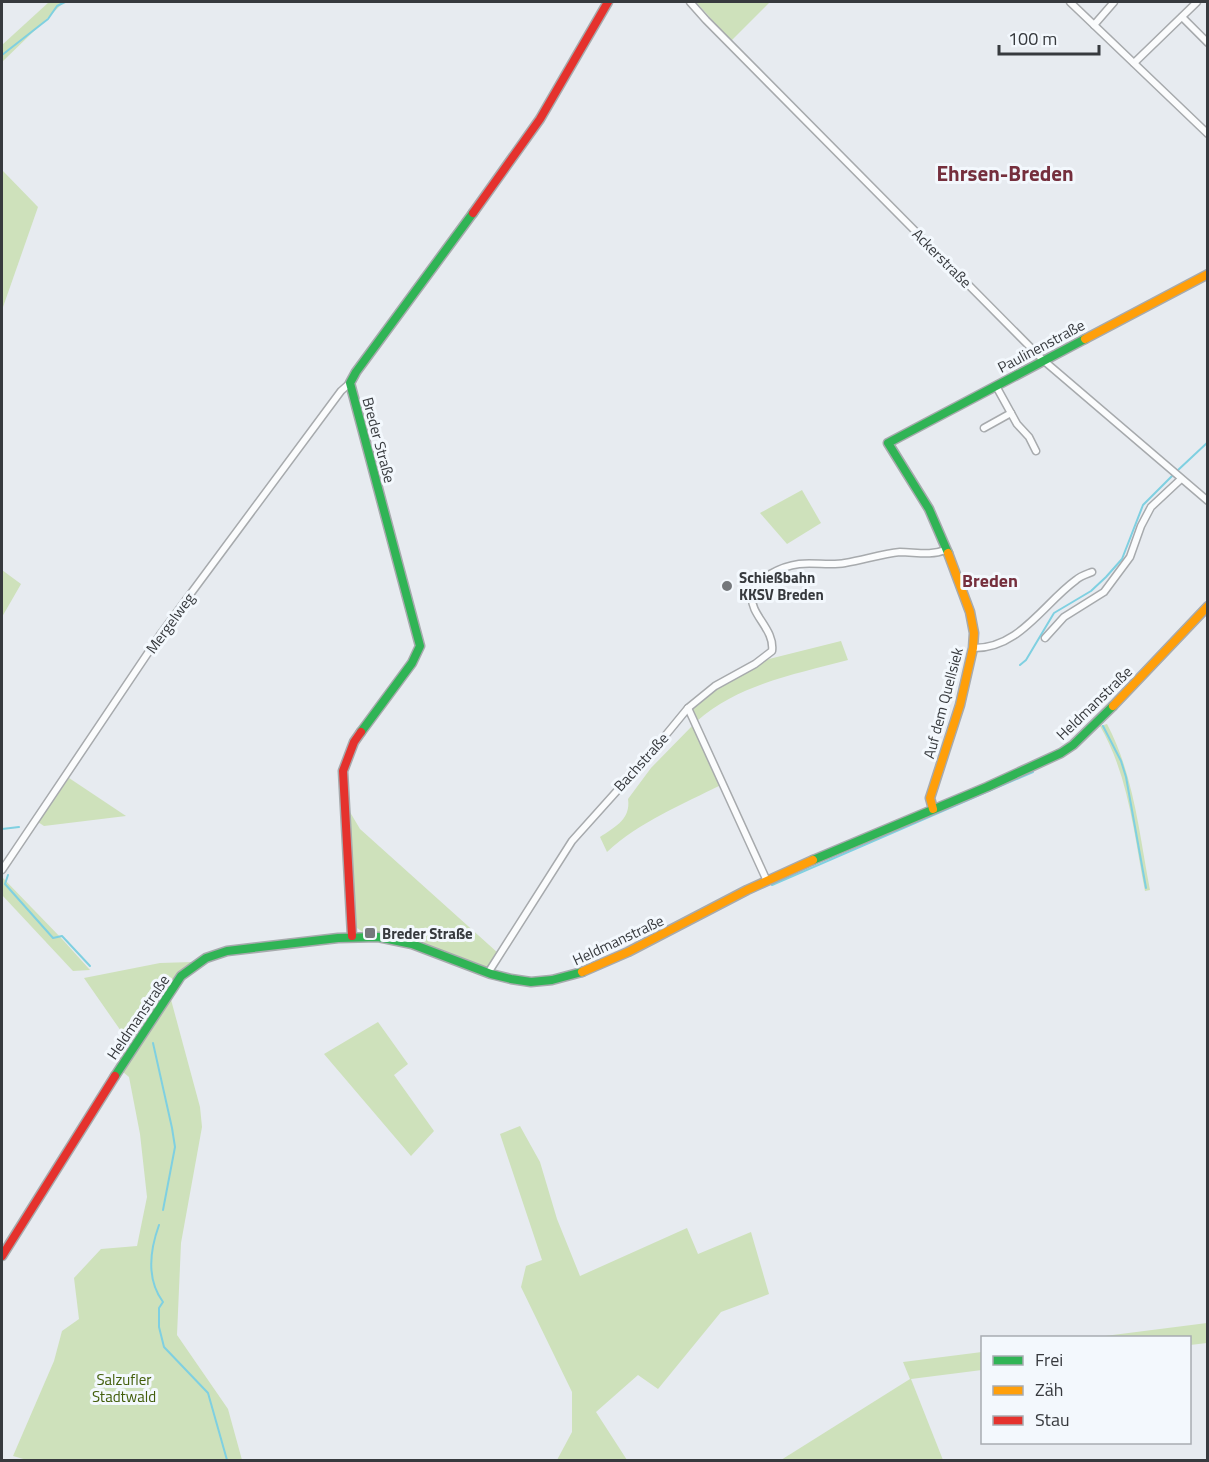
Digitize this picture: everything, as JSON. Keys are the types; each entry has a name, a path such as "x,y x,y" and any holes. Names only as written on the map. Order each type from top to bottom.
{"street":[{"name":"Breder Straße","path":"352,936 343,771 354,742 412,663 420,646 350,383 540,119 608,2"},
{"name":"Ackerstraße","path":"690,2 1043,360 1208,501"},
{"path":"1070,2 1208,134"},
{"path":"1094,25 1114,2"},
{"path":"1134,63 1197,2"},
{"path":"1182,17 1208,43"},
{"name":"Paulinenstraße","path":"888,443 1208,274"},
{"name":"Mergelweg","path":"2,870 160,635 341,390 350,383"},
{"path":"996,386 1036,451"},
{"path":"984,428 1011,413"},
{"name":"Auf dem Quellsiek","path":"888,443 929,509 970,612 974,633 973,648 960,705 930,798 933,809"},
{"path":"1045,638 1064,617 1104,592 1130,557 1141,526 1151,507 1181,479"},
{"name":"Bachstraße","path":"488,973 572,841 688,708 715,686 755,664 772,651 771,636 753,604 752,596 758,583 770,575 798,564 843,564 891,553 938,553 945,550"},
{"path":"973,648 988,646 1017,634 1077,579 1092,572"},
{"name":"Heldmanstraße","path":"2,1256 132,1048 184,972 199,961 216,954 352,936 395,939 428,948 504,979 536,983 588,971 766,881 1046,760 1073,745 1098,722 1208,606"},
{"path":"688,708 766,881"}],"green space":[{"path":"49,2 64,2 2,62 2,45"},
{"path":"696,2 770,2 731,41"},
{"path":"2,170 38,207 2,310"},
{"path":"802,490 821,523 787,544 760,513"},
{"path":"2,570 21,584 2,617"},
{"path":"841,641 848,660 750,689 713,708 697,721 692,708 714,689 769,659"},
{"path":"694,724 721,785 647,823 607,852 600,837 621,822 627,812 628,799 651,768"},
{"path":"1107,724 1124,763 1130,784 1150,890 1145,891 1134,827 1118,765 1100,726"},
{"path":"69,778 126,816 44,826 38,822"},
{"path":"347,807 360,829 498,953 490,966 484,968 396,936 363,932 354,926"},
{"path":"2,877 90,970 73,971 2,895"},
{"path":"192,962 174,981 130,1044 84,978 160,963"},
{"name":"Salzufler Stadtwald","path":"170,996 200,1107 202,1127 181,1243 177,1335 228,1409 242,1460 27,1460 13,1456 54,1361 62,1331 79,1319 74,1278 101,1249 137,1246 147,1197 140,1134 129,1077 123,1072"},
{"path":"378,1022 408,1064 394,1075 434,1131 411,1156 324,1054"},
{"path":"520,1126 540,1162 557,1219 580,1276 687,1228 698,1254 751,1232 769,1294 721,1312 658,1389 638,1375 596,1412 627,1460 557,1460 572,1432 572,1392 521,1287 526,1266 542,1260 500,1134"},
{"path":"1207,1323 1207,1343 1191,1345 1191,1336 1105,1336"},
{"path":"981,1352 981,1370 911,1379 943,1460 781,1460 910,1379 903,1362"}],"waterway":[{"path":"2,55 48,19 57,6 65,2"},
{"path":"1177,471 1208,442"},
{"path":"1020,665 1026,660 1054,613 1091,591 1122,559 1143,505 1173,475"},
{"path":"2,634 2,643"},
{"path":"1103,726 1121,761 1126,777 1146,888"},
{"path":"772,885 1033,772"},
{"path":"2,829 19,827"},
{"path":"2,865 10,853"},
{"path":"8,875 5,884 53,938 62,936 90,966"},
{"path":"153,1043 175,1147 163,1210"},
{"path":"159,1225 153,1244 151,1264 154,1284 163,1302 159,1308 159,1327 164,1347 208,1393 227,1460"}],"traffic: fast":[{"path":"361,732 412,663 420,646 350,383 473,213"},
{"path":"948,553 929,509 888,443 1085,339"},
{"path":"813,860 987,787 1061,753 1073,745 1113,706"},
{"path":"115,1076 181,976 206,958 227,951 338,938 378,937 412,944 491,974 511,979 531,982 552,980 582,972"}],"traffic: slow":[{"path":"1085,339 1208,274"},
{"path":"933,809 930,798 960,705 973,648 974,633 970,612 948,553"},
{"path":"1113,706 1208,606"},
{"path":"582,972 628,952 747,890 813,860"}],"traffic: jam":[{"path":"473,213 540,119 608,2"},
{"path":"352,936 343,771 354,742 361,732"},
{"path":"2,1256 115,1076"}],"place":[{"name":"Schießbahn KKSV Breden","path":"727,586"},
{"name":"Breder Straße","path":"370,933"}],"district":[{"name":"Ehrsen-Breden","path":"1005,173"},
{"name":"Breden","path":"990,580"}]}
